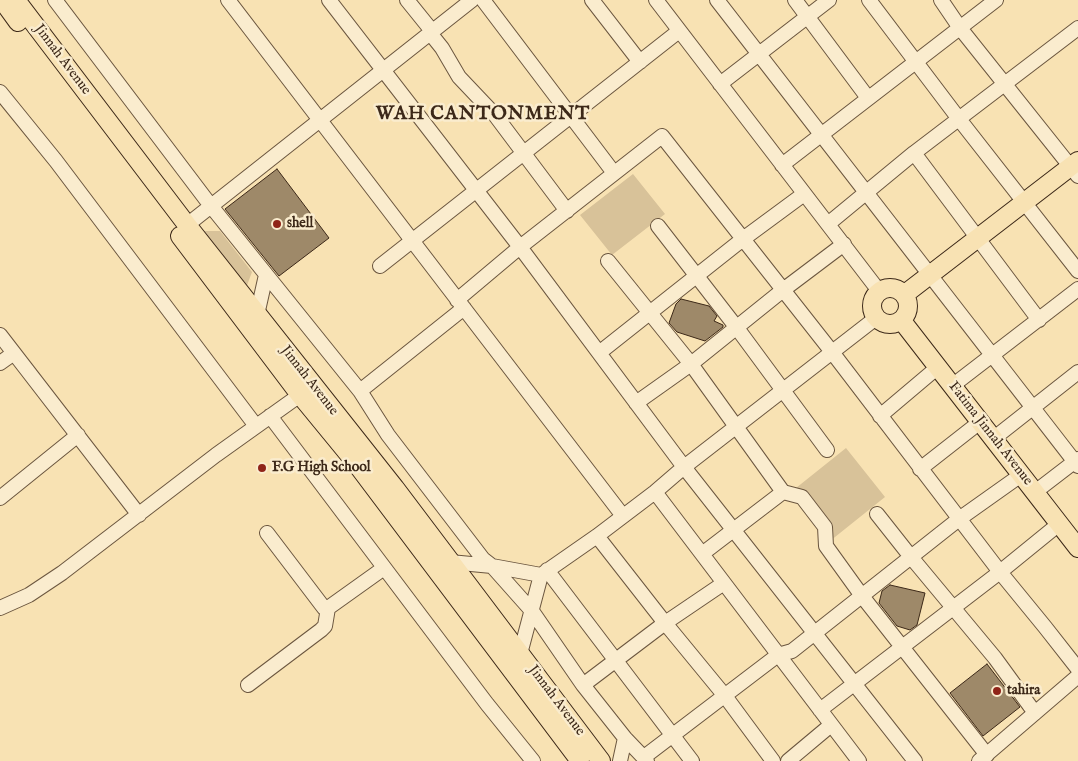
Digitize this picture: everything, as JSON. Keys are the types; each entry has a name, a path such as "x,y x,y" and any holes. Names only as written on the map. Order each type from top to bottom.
{"main road":[{"name":"Jinnah Avenue","path":"2,0 300,395 355,462 580,761"},
{"name":"Jinnah Avenue","path":"16,0 187,225 395,488 601,761"},
{"path":"0,20 24,30"},
{"path":"905,294 1025,202 1076,168"},
{"path":"890,287 901,290 905,294 908,300 908,311 902,320 893,324 884,323 876,318 872,304 879,291 890,287"},
{"name":"Fatima Jinnah Avenue","path":"902,320 1078,548"}],"street":[{"path":"54,0 211,206 360,391 388,435 482,559 492,566 532,611 583,685 641,757 673,736 778,655 792,651 959,519 1021,475"},
{"path":"228,0 623,516"},
{"path":"329,0 520,247 684,467 915,761"},
{"path":"406,0 431,32 459,77 495,115 567,211"},
{"path":"187,225 472,0"},
{"path":"483,0 614,173"},
{"path":"592,0 640,62"},
{"path":"656,0 879,291"},
{"path":"717,0 1077,462 1035,492"},
{"path":"795,0 868,98"},
{"path":"720,84 829,0"},
{"path":"868,0 1078,271"},
{"path":"941,0 960,28 1076,168"},
{"path":"782,165 996,0"},
{"path":"828,224 914,153 1078,28"},
{"path":"380,266 679,30"},
{"path":"0,92 56,161 256,426"},
{"path":"360,391 460,304 520,247 662,136 832,352 1000,572 1046,626 1078,669"},
{"path":"914,153 1039,320"},
{"path":"599,353 743,239 804,194"},
{"path":"658,226 737,328 827,450"},
{"path":"636,403 691,364 844,244"},
{"path":"608,261 691,364 783,492 802,497 825,527 826,546 862,596 902,646 983,758 1078,676"},
{"path":"257,315 266,275"},
{"path":"952,386 1078,289"},
{"path":"520,654 544,572 597,536 655,492 684,467 876,318"},
{"path":"0,335 139,514"},
{"path":"0,363 14,352"},
{"path":"880,416 938,367"},
{"path":"993,439 1078,372"},
{"path":"0,608 38,590 62,573 256,426 300,395"},
{"path":"270,416 533,761"},
{"path":"920,469 980,422"},
{"path":"0,498 78,436"},
{"path":"655,492 859,761"},
{"path":"702,554 783,492"},
{"path":"877,514 995,658 1035,713"},
{"path":"820,710 1000,572 1059,524"},
{"path":"267,533 324,608 328,608"},
{"path":"597,536 725,696 773,761"},
{"path":"450,562 544,572 616,660 692,761"},
{"path":"248,685 321,630 324,626 328,608 384,568"},
{"path":"583,685 665,623 724,583"},
{"path":"788,761 831,725"},
{"path":"620,761 625,738"}],"shaded area":[{"path":"633,174 665,214 612,255 580,215"},
{"path":"202,231 220,231 252,272 246,288"},
{"path":"846,448 885,497 830,541 791,492"}],"building":[{"name":"shell","path":"277,169 329,238 279,276 225,209"},
{"path":"681,299 709,306 717,316 714,321 723,325 723,327 705,341 677,332 669,323 676,304"},
{"path":"890,585 925,593 917,625 910,630 897,626 879,603 882,591"},
{"path":"987,664 1020,707 983,736 950,693"}],"place":[{"name":"shell","path":"277,224"},
{"name":"F.G High School","path":"262,468"},
{"name":"tahira","path":"997,691"}],"district":[{"name":"WAH CANTONMENT","path":"483,115"}]}
